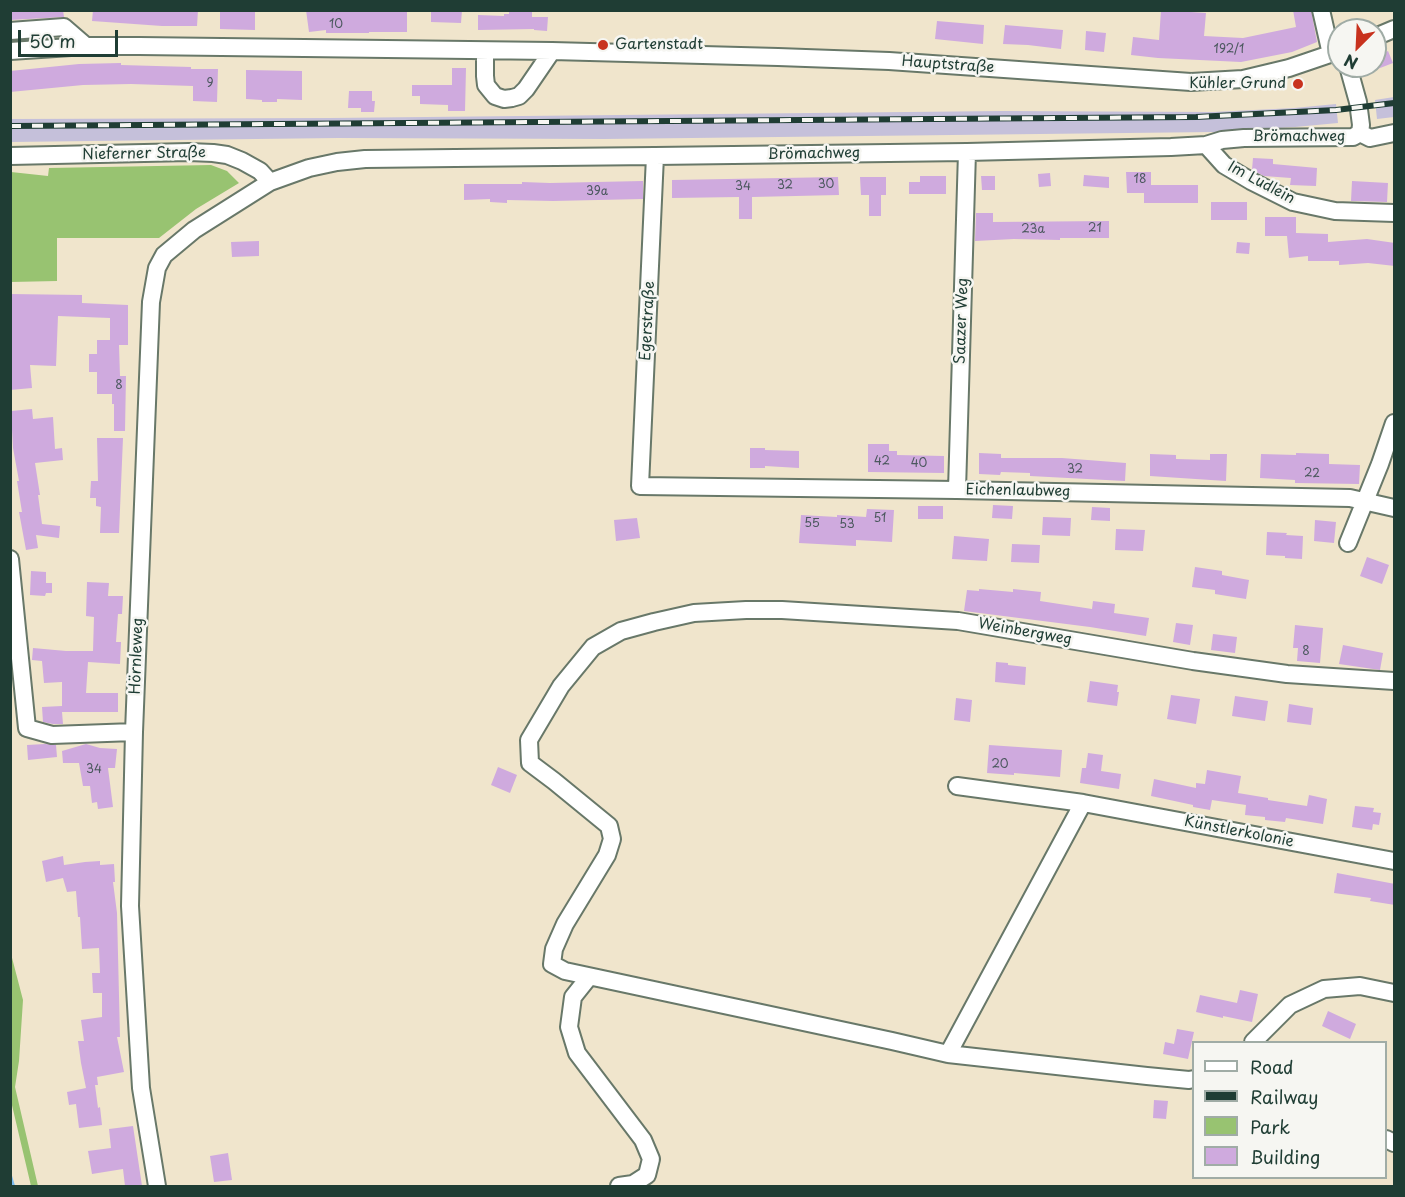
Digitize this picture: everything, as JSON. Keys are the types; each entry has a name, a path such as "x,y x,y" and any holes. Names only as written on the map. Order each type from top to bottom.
{"street":[{"path":"1322,10 1327,27"},
{"path":"10,31 64,27 86,46"},
{"path":"10,51 86,46 552,51"},
{"path":"485,51 486,85 495,96 504,99 519,96 552,51"},
{"name":"Hauptstraße","path":"552,51 889,61 1191,82 1243,79 1327,56"},
{"name":"Brömachweg","path":"1351,78 1358,102 1360,133"},
{"name":"Brömachweg","path":"1360,133 1370,138 1395,133"},
{"name":"Brömachweg","path":"270,182 323,165 365,159 967,152 1206,145 1222,140 1244,138 1353,137 1360,133"},
{"name":"Im Ludlein","path":"1206,145 1224,165 1293,202 1335,212 1395,213"},
{"name":"Saazer Weg","path":"957,490 967,152"},
{"name":"Nieferner Straße","path":"10,156 213,153 242,161 260,171 270,182"},
{"name":"Egerstraße","path":"640,486 655,156"},
{"name":"Hörnleweg","path":"157,1186 141,1088 130,906 134,732 151,302 157,268 164,255 194,230 270,182"},
{"path":"1348,543 1395,423"},
{"name":"Eichenlaubweg","path":"640,486 1350,498 1395,508"},
{"path":"10,559 27,728 52,735 134,732"},
{"name":"Weinbergweg","path":"589,977 565,971 552,964 554,949 565,924 608,855 612,839 609,826 530,764 529,740 561,686 593,647 621,631 694,613 746,610 782,610 958,621 1193,661 1287,674 1395,681"},
{"name":"Künstlerkolonie","path":"957,786 1083,803 1395,861"},
{"path":"948,1054 1083,803"},
{"path":"619,1186 633,1184 647,1174 651,1159 643,1140 577,1053 569,1027 573,997 589,977 948,1054 1192,1079"},
{"path":"1254,1041 1290,1005 1324,989 1360,986 1395,993"}],"shaded area":[{"path":"1394,97 1394,117 1377,119 1375,100"},
{"path":"1336,104 1338,123 1214,132 604,139 338,138 11,142 10,119 1003,111 1213,112"}],"green space":[{"path":"211,165 227,171 239,183 196,209 159,238 57,238 57,281 11,282 11,172 48,176 49,168"},
{"path":"11,954 23,1000 15,1087 38,1186 31,1186 11,1101"}],"building":[{"path":"10,10 63,10 64,17 10,20"},
{"path":"93,10 198,10 197,26 92,21"},
{"path":"220,10 255,10 255,30 220,29"},
{"path":"306,10 407,11 407,32 326,33 326,30 309,32"},
{"path":"431,10 462,10 461,23 431,22"},
{"path":"509,10 532,10 532,17 548,17 547,31 534,29 478,30 478,15 504,16 504,14 509,14"},
{"path":"1161,10 1206,13 1204,36 1243,38 1296,27 1293,10 1311,10 1317,42 1292,52 1241,62 1131,55 1133,37 1159,40"},
{"path":"937,21 984,25 983,44 935,39"},
{"path":"1005,25 1063,30 1061,49 1003,44"},
{"path":"1086,31 1106,33 1104,52 1085,50"},
{"path":"1387,51 1393,63 1387,65"},
{"path":"121,63 121,65 218,69 217,102 193,101 193,86 83,85 10,92 10,71 79,64"},
{"path":"452,68 466,68 465,111 448,111 448,105 420,104 420,96 412,96 412,85 452,85"},
{"path":"246,70 302,71 302,100 277,99 277,102 262,102 262,100 246,99"},
{"path":"349,91 372,91 372,101 375,101 374,112 361,112 361,108 348,108"},
{"path":"1253,158 1273,159 1273,164 1317,168 1316,186 1290,185 1291,178 1264,176 1252,170"},
{"path":"1126,172 1151,172 1151,185 1198,185 1198,203 1144,203 1144,193 1127,193"},
{"path":"1050,173 1051,186 1039,187 1038,174"},
{"path":"1084,175 1109,177 1109,188 1083,186"},
{"path":"920,176 946,176 946,194 909,194 909,182 920,182"},
{"path":"981,176 995,176 995,190 982,190"},
{"path":"838,177 839,195 752,197 752,219 739,219 739,197 672,198 672,180"},
{"path":"860,177 886,177 886,195 881,195 881,216 869,216 869,195 861,195"},
{"path":"643,181 643,199 507,200 507,203 490,202 490,199 464,200 464,184"},
{"path":"1352,181 1388,183 1387,202 1351,201"},
{"path":"1211,202 1247,202 1247,220 1211,220"},
{"path":"976,213 993,213 993,222 1109,221 1109,238 975,241"},
{"path":"1265,217 1296,217 1296,233 1328,234 1328,242 1367,239 1395,243 1395,266 1368,263 1339,265 1339,261 1308,261 1308,256 1289,258 1287,236 1265,236"},
{"path":"259,241 259,256 232,257 231,242"},
{"path":"1237,242 1250,243 1249,254 1236,253"},
{"path":"10,294 82,295 82,303 128,305 128,345 119,345 120,376 126,376 125,431 114,431 112,394 97,394 97,372 89,372 89,354 97,354 97,340 110,340 110,318 58,316 56,366 30,365 32,388 10,390"},
{"path":"32,409 33,419 53,417 55,449 62,448 63,460 35,463 42,524 60,526 59,538 36,535 38,548 26,550 19,512 22,512 13,448 11,411"},
{"path":"97,438 123,438 119,533 100,533 101,507 96,506 96,498 90,498 91,481 98,481"},
{"path":"868,444 889,444 889,451 897,451 897,455 944,456 944,473 868,472"},
{"path":"750,448 799,451 799,468 765,466 765,468 750,468"},
{"path":"979,453 1001,454 1001,458 1062,458 1126,463 1125,481 1030,476 1030,473 979,474"},
{"path":"1296,453 1329,454 1329,464 1360,465 1359,484 1295,483 1295,480 1260,478 1261,454 1296,455"},
{"path":"1150,454 1176,455 1176,459 1210,460 1210,454 1227,454 1226,481 1150,476"},
{"path":"993,505 1013,506 1012,519 992,518"},
{"path":"918,506 943,506 943,519 918,519"},
{"path":"1092,507 1110,508 1110,521 1091,520"},
{"path":"867,509 894,510 892,542 856,540 856,546 799,543 801,515 866,517"},
{"path":"1043,517 1071,518 1070,536 1042,535"},
{"path":"637,518 640,538 616,541 614,520"},
{"path":"1315,520 1336,522 1334,543 1314,541"},
{"path":"1116,529 1145,530 1143,551 1115,550"},
{"path":"1267,532 1303,536 1302,559 1266,555"},
{"path":"954,536 989,539 987,561 952,559"},
{"path":"1012,544 1040,545 1039,563 1011,562"},
{"path":"1367,557 1389,565 1382,584 1360,576"},
{"path":"1195,567 1222,571 1222,575 1249,580 1246,599 1215,594 1215,590 1192,587"},
{"path":"31,571 46,572 46,583 52,583 52,593 46,593 45,596 30,595"},
{"path":"87,582 109,583 108,596 123,596 122,614 118,614 116,642 121,642 120,664 88,662 86,693 118,693 118,712 62,712 63,724 43,722 42,707 62,706 62,682 44,683 42,661 32,660 33,648 93,651 94,617 86,616"},
{"path":"979,589 1041,592 1040,601 1092,609 1093,601 1115,604 1114,613 1149,618 1146,636 964,611 967,590 979,591"},
{"path":"1176,623 1193,625 1190,645 1173,642"},
{"path":"1295,625 1323,628 1320,663 1297,661 1298,648 1293,648"},
{"path":"1213,634 1237,637 1235,653 1211,650"},
{"path":"1343,645 1383,653 1380,670 1339,664"},
{"path":"996,662 1026,667 1025,685 995,682"},
{"path":"1090,681 1118,685 1117,706 1087,702"},
{"path":"1171,695 1200,699 1196,724 1167,719"},
{"path":"1235,696 1268,701 1265,721 1232,716"},
{"path":"956,698 972,700 970,722 954,720"},
{"path":"1289,704 1313,708 1311,725 1287,722"},
{"path":"86,744 117,749 115,768 108,768 113,807 98,809 97,802 92,803 90,786 83,786 79,763 63,763 62,751"},
{"path":"27,745 56,745 57,757 28,760"},
{"path":"989,745 1062,750 1060,777 987,773"},
{"path":"1088,753 1103,755 1101,771 1121,774 1119,789 1080,783 1082,768 1086,768"},
{"path":"498,767 517,775 510,793 491,785"},
{"path":"1207,770 1241,776 1238,793 1307,806 1309,795 1327,799 1323,824 1286,818 1285,822 1265,820 1265,817 1245,815 1246,805 1212,800 1210,810 1151,796 1154,779 1196,788 1196,783 1205,784"},
{"path":"1355,806 1374,808 1373,812 1381,813 1379,825 1373,824 1372,830 1352,827"},
{"path":"63,856 64,865 100,861 100,865 114,864 115,882 113,882 117,913 120,1037 117,1037 124,1072 97,1077 98,1085 95,1085 102,1125 79,1128 76,1104 69,1105 67,1092 86,1088 78,1041 84,1041 81,1020 102,1017 102,993 93,993 92,973 100,973 99,948 82,949 76,891 67,892 63,878 46,882 42,861"},
{"path":"1337,873 1395,884 1395,905 1370,901 1371,898 1334,893"},
{"path":"1240,990 1258,994 1252,1022 1196,1012 1200,995 1237,1003"},
{"path":"1328,1011 1356,1024 1350,1039 1322,1026"},
{"path":"1177,1029 1194,1032 1188,1059 1163,1054 1165,1042 1174,1044"},
{"path":"1154,1100 1168,1101 1166,1119 1153,1118"},
{"path":"133,1126 142,1186 125,1186 123,1169 92,1174 88,1151 111,1148 109,1129"},
{"path":"228,1153 232,1180 214,1182 210,1156"}],"waterway":[{"path":"10,1176 13,1186"}],"railway":[{"path":"10,126 1196,117 1336,110 1394,103"}],"place":[{"name":"Gartenstadt","path":"603,45"},
{"name":"Kühler Grund","path":"1298,84"}]}
